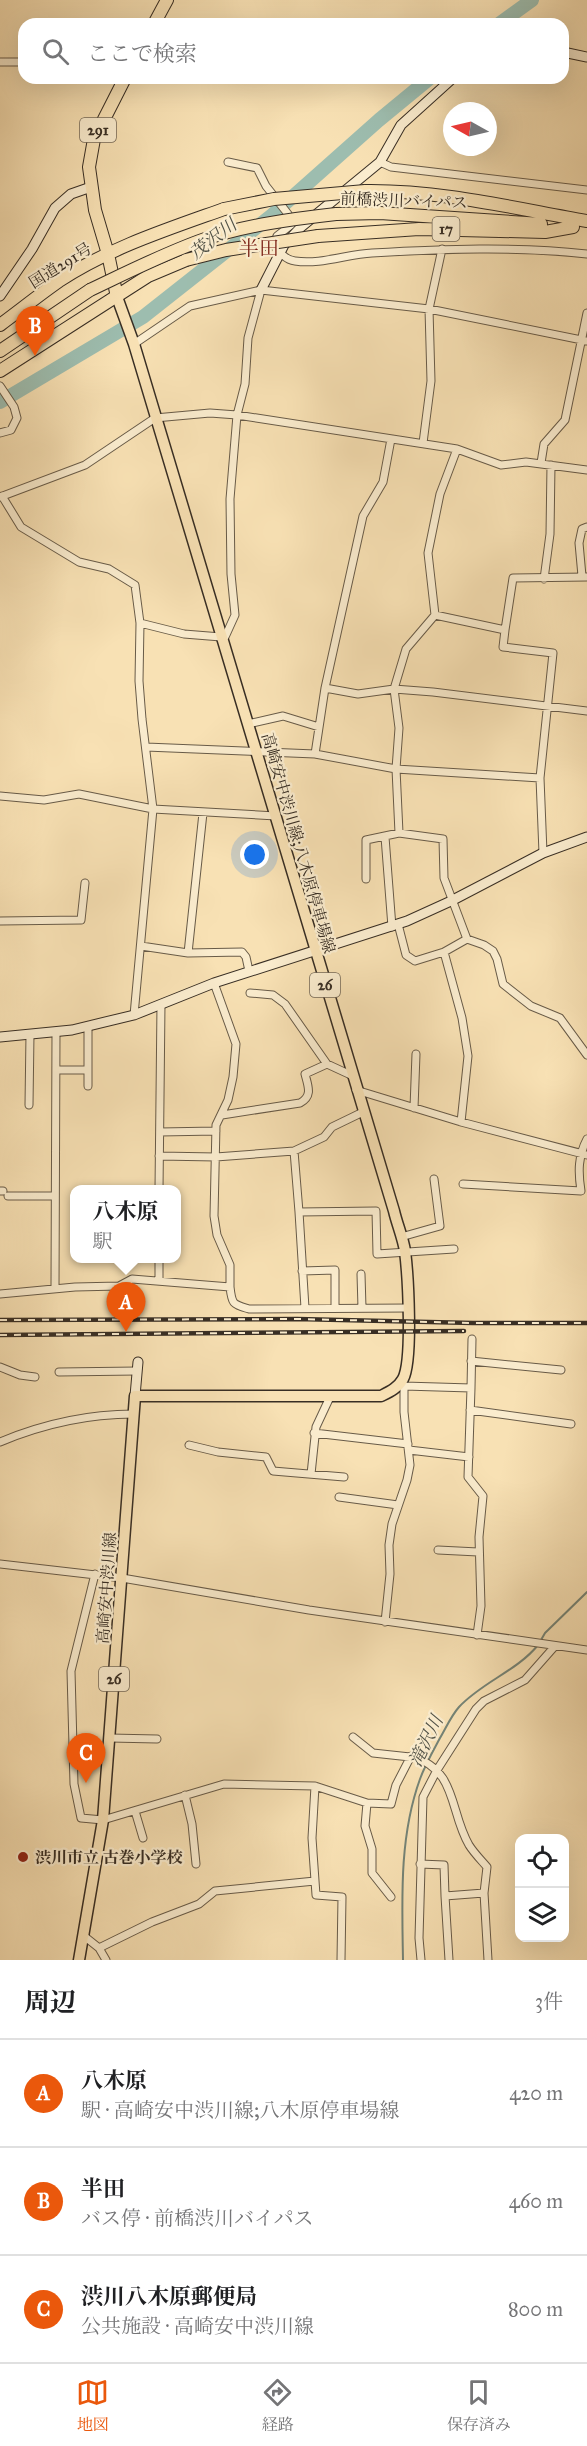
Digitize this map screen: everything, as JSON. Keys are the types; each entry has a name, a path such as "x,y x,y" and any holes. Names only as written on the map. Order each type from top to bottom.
{"highway":[{"path":"157,18 167,0"},
{"name":"国道291号","path":"117,297 91,187 89,167 94,139 122,84"},
{"name":"17","path":"108,254 224,209 274,200 365,191 403,190 458,197 587,221"},
{"name":"前橋渋川バイパス","path":"0,351 90,290 147,262 205,239 286,220 336,214 392,213 587,228"},
{"name":"17","path":"0,371 148,276 186,260 226,250 318,236 419,229 544,232 573,227"},
{"name":"国道291号","path":"0,325 60,281 108,254"}],"main road":[{"name":"26","path":"117,297 132,339"},
{"name":"高崎安中渋川線;八木原停車場線","path":"132,339 405,1252 408,1308 407,1366 402,1385"},
{"path":"135,1396 381,1396 402,1385"},
{"name":"高崎安中渋川線","path":"80,1960 103,1820 135,1396"}],"street":[{"path":"569,53 587,57"},
{"path":"0,62 18,62"},
{"path":"140,623 184,634 221,637 225,637 230,629 235,615 232,591 230,500 237,415 245,384 248,338 261,290 284,245 301,226 380,162 401,125 446,84"},
{"path":"228,162 257,168 266,186 288,214 291,225 274,239 274,245 280,254 293,261 442,249 587,254"},
{"path":"380,162 391,167 587,190"},
{"path":"0,296 32,249 55,208 71,194 91,187"},
{"path":"423,443 431,381 429,309 442,249"},
{"path":"132,339 190,306 261,290 429,309 584,341"},
{"path":"541,463 544,444 565,420 584,341 587,313"},
{"path":"0,386 14,407 17,418 10,430 0,433"},
{"path":"134,1016 153,809 139,681 140,623 135,585 110,569 79,562 21,527 1,497 85,465 155,418 210,413 237,415 457,449 501,465 526,462 587,470"},
{"path":"315,754 325,688 363,516 383,482 391,439"},
{"path":"399,832 396,769 399,728 394,689 406,649 435,615 428,553 440,494 457,449"},
{"path":"544,579 549,534 551,465"},
{"path":"543,853 540,778 553,653 503,647 505,630 513,578 585,577 579,543 582,529 587,527"},
{"path":"435,615 505,630"},
{"path":"325,688 358,694 394,689 587,711"},
{"path":"248,724 283,716 319,727"},
{"path":"146,747 315,754 396,769 540,778"},
{"path":"0,796 44,800 79,794 153,809 276,816"},
{"path":"188,953 203,813"},
{"path":"366,879 366,840 399,832 443,838 444,879 467,939 493,951 503,984 531,1006 560,1018 587,1055"},
{"path":"385,837 395,926 406,955 415,962 444,952 467,939"},
{"path":"0,1037 56,1032 134,1016 213,983 395,926 451,901 543,853 587,837"},
{"path":"0,921 81,920 85,883"},
{"path":"141,946 188,953 242,952 246,957 249,971"},
{"path":"444,952 462,1018 468,1056 461,1122"},
{"path":"213,983 236,1044 233,1077 222,1115 216,1125 214,1216 217,1235 230,1265 232,1301 235,1305 249,1309 408,1308"},
{"path":"250,993 273,995 285,1004 327,1065 353,1076"},
{"path":"159,1185 160,1004"},
{"path":"88,1026 88,1086"},
{"path":"55,1288 56,1032"},
{"path":"29,1105 30,1034"},
{"path":"414,1108 416,1054"},
{"path":"222,1115 300,1103 306,1100 309,1093 305,1074 327,1065"},
{"path":"56,1070 88,1070"},
{"path":"356,1090 461,1122 583,1154"},
{"path":"159,1156 216,1157 294,1151 324,1137 332,1127 363,1112"},
{"path":"160,1132 216,1131"},
{"path":"463,1184 581,1191 579,1177 587,1139"},
{"path":"294,1151 305,1308"},
{"path":"401,1237 440,1226 434,1179"},
{"path":"4,1193 55,1196"},
{"path":"298,1212 376,1211 377,1254 454,1249"},
{"path":"159,1263 159,1281"},
{"path":"302,1270 335,1270 335,1308"},
{"path":"361,1274 362,1308"},
{"path":"0,1294 55,1288 119,1286 132,1279 230,1287"},
{"path":"472,1339 469,1480 483,1496 478,1552 481,1606 477,1635"},
{"path":"471,1361 561,1370"},
{"path":"59,1371 138,1366 135,1396"},
{"path":"0,1367 20,1375 35,1377"},
{"path":"385,1622 392,1524 407,1480 409,1447 402,1385 471,1388"},
{"path":"311,1474 314,1433 330,1397"},
{"path":"470,1410 571,1424"},
{"path":"0,1442 29,1430 102,1414 134,1414"},
{"path":"314,1433 469,1457"},
{"path":"189,1445 218,1452 266,1457 273,1471 344,1477"},
{"path":"339,1497 398,1504"},
{"path":"438,1550 478,1552"},
{"path":"0,1564 95,1574 385,1622 587,1650"},
{"path":"95,1574 71,1671 74,1784 81,1818 103,1820 224,1784 315,1786 367,1803 391,1804 396,1785 410,1757"},
{"path":"421,1960 420,1864 423,1797 436,1769 476,1709 484,1701 525,1680 555,1646"},
{"path":"353,1737 373,1753 420,1759 436,1769 448,1785 469,1845 487,1868 484,1893 488,1960"},
{"path":"110,1738 157,1739"},
{"path":"315,1786 312,1838 316,1896 342,1897 341,1960"},
{"path":"185,1795 192,1824 196,1864"},
{"path":"367,1803 365,1826 372,1849 372,1873 391,1897"},
{"path":"135,1810 143,1838"},
{"path":"420,1864 444,1865 449,1960"},
{"path":"99,1948 152,1922 199,1904 215,1891 315,1881"},
{"path":"445,1896 484,1893"},
{"path":"84,1936 99,1948 106,1960"}],"waterway":[{"name":"茂沢川","path":"507,18 532,0"},
{"name":"茂沢川","path":"0,402 143,317 271,216 423,84"},
{"name":"滝沢川","path":"541,1640 545,1633 587,1592"},
{"name":"滝沢川","path":"403,1960 402,1892 405,1846 413,1801 424,1769 459,1707 478,1690 520,1662 538,1645"}],"railway":[{"path":"0,1320 297,1319 587,1323"},
{"path":"0,1335 464,1331"}],"place":[{"name":"半田","path":"35,356"},
{"name":"八木原","path":"126,1332"},
{"name":"渋川八木原郵便局","path":"86,1783"},
{"name":"渋川市立 古巻小学校","path":"23,1857"}],"district":[{"name":"半田","path":"259,248"}]}
